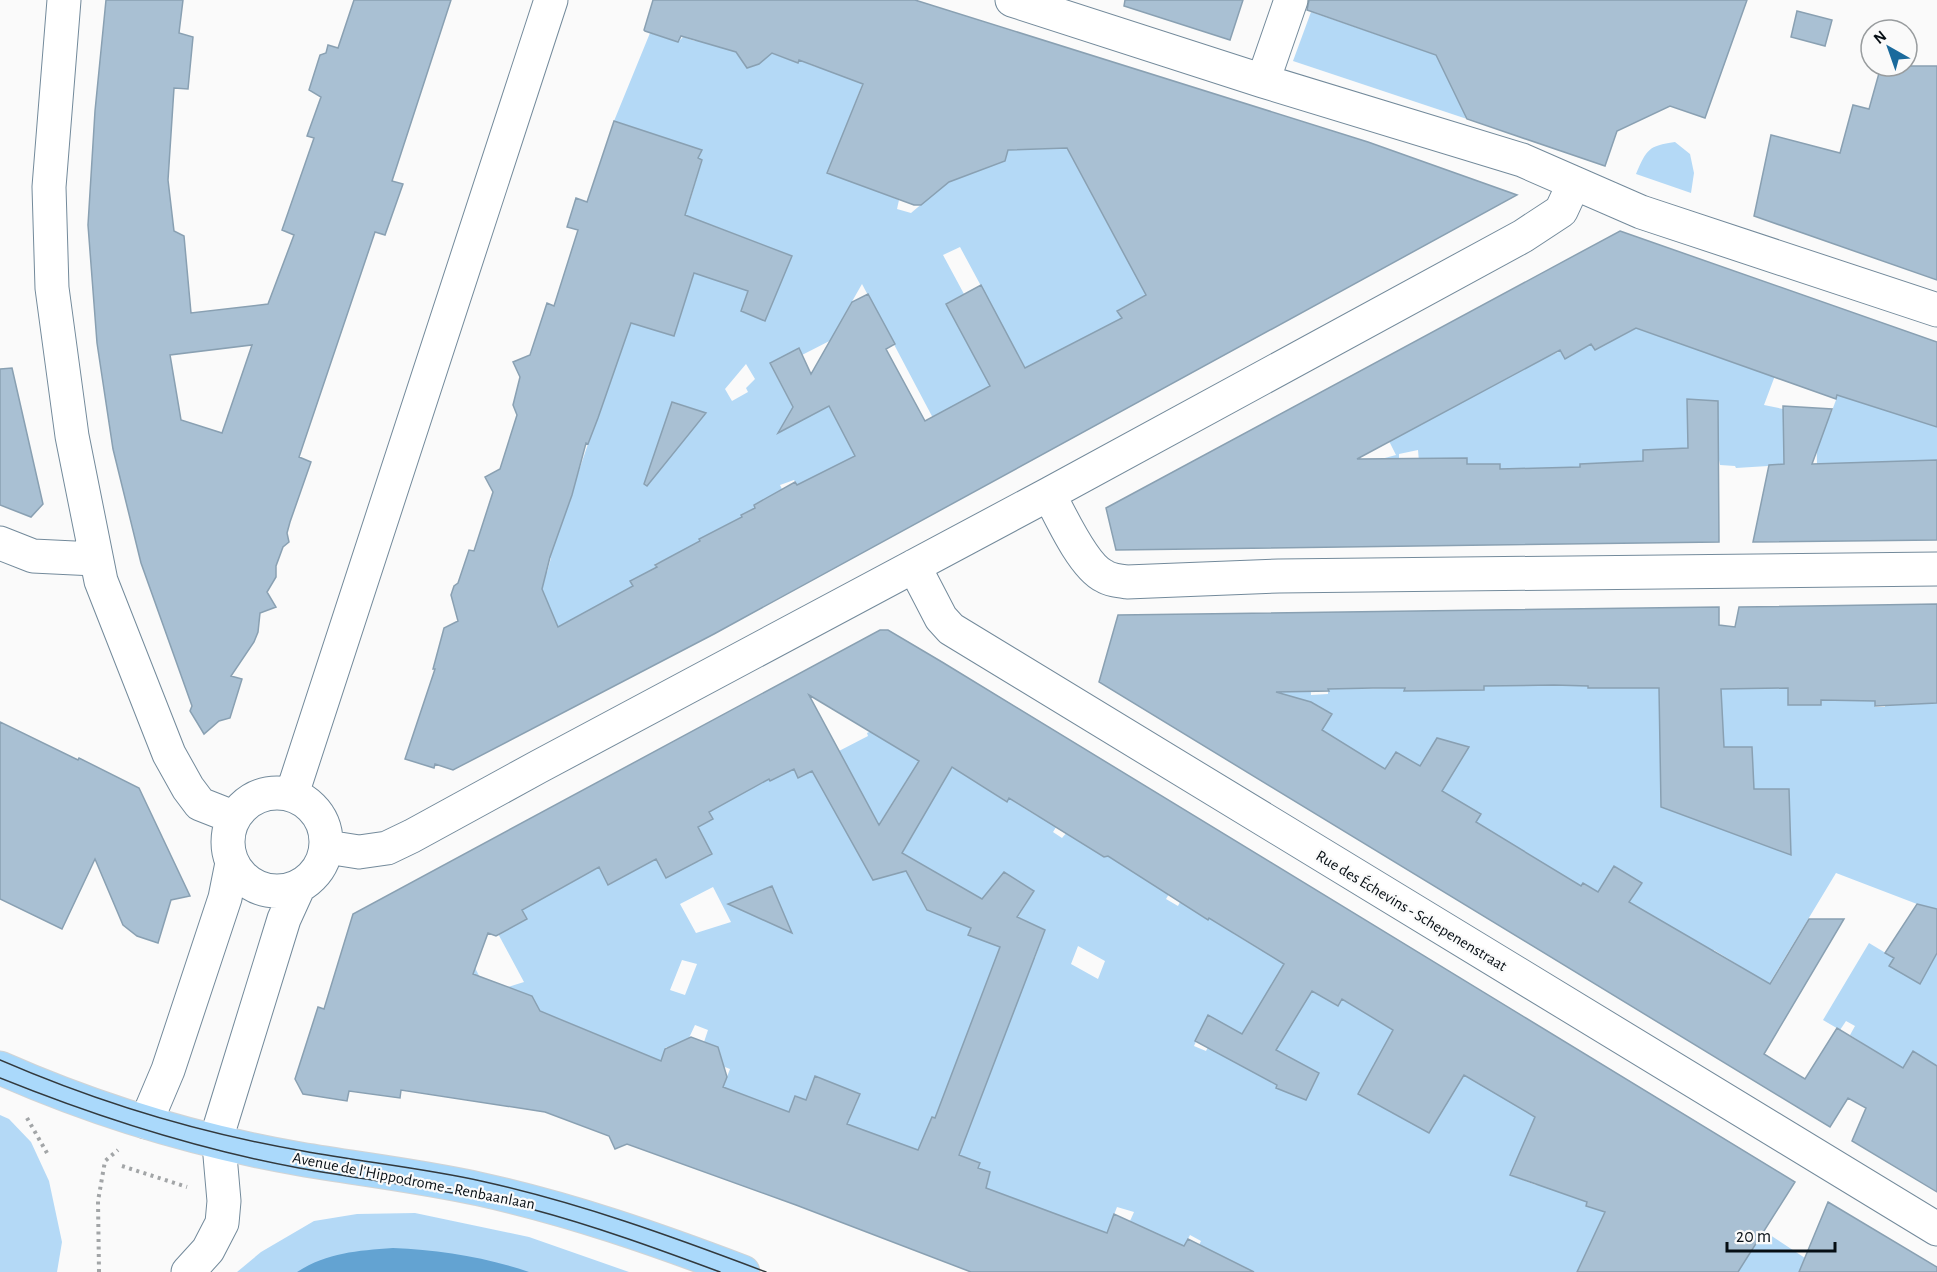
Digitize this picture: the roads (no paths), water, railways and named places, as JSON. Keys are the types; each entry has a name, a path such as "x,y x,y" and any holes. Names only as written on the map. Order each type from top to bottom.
{"main road":[{"name":"Avenue de l'Hippodrome - Renbaanlaan","path":"0,1068 53,1090 146,1122 218,1142 300,1159 476,1188 531,1201 642,1234 743,1272"}],"street":[{"path":"64,0 49,187 52,288 72,436 95,559 101,581 169,754 200,804 233,817"},
{"path":"292,794 551,0"},
{"path":"1012,0 1074,10 1263,81 1522,160 1641,212 1937,310"},
{"path":"1263,81 1292,0"},
{"path":"327,846 359,852 387,848 412,836 1523,236 1561,211 1574,183"},
{"path":"1049,494 1092,568 1105,577 1127,582 1279,576 1937,569"},
{"path":"0,543 33,556 95,559"},
{"name":"Rue des Échevins - Schepenenstraat","path":"914,566 941,618 951,629 1937,1229"},
{"path":"265,793 292,794 307,802 318,814 325,830 327,846 322,863 312,876 298,886 280,892 261,889 243,879 232,864 227,848 228,832 233,817 253,798 265,793"},
{"path":"146,1122 168,1070 225,898 232,864"},
{"path":"188,1272 208,1250 222,1223 224,1201 218,1134 284,919 298,886"}],"tram line":[{"path":"0,1060 111,1103 225,1135 303,1151 459,1176 554,1199 660,1233 766,1272"},
{"path":"0,1078 110,1119 222,1151 299,1168 444,1191 531,1209 603,1230 720,1272"}]}
